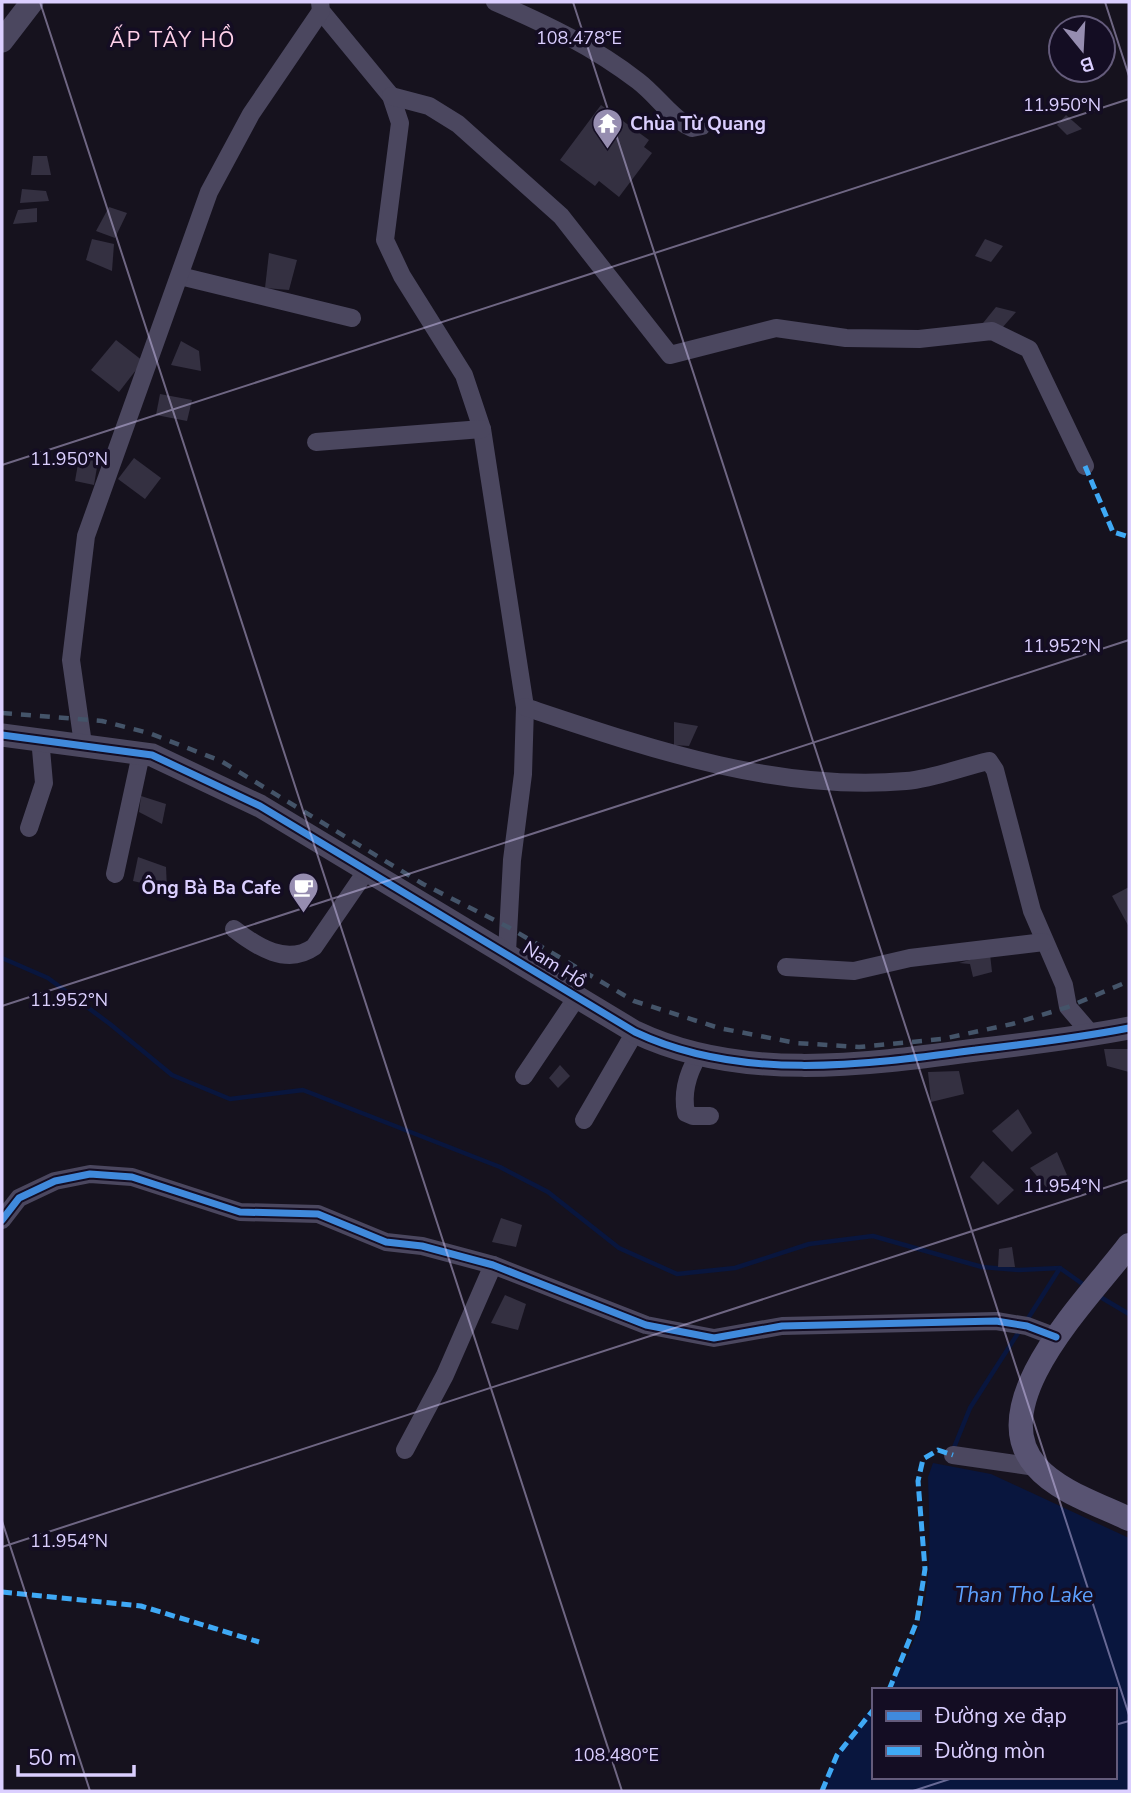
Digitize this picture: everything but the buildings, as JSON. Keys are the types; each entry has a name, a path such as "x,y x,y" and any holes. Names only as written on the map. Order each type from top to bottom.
{"main road":[{"path":"1129,1245 1061,1330 1021,1409 1020,1438 1036,1467 1068,1489 1129,1519"}],"street":[{"path":"2,41 32,2"},
{"path":"495,2 559,29 591,48 639,81 680,120 692,128 702,126"},
{"path":"83,744 71,660 86,536 209,192 251,114 321,6 391,96 400,123 385,240 402,276 464,375 482,429 525,707 523,774 512,860 506,952"},
{"path":"391,96 429,106 458,124 561,216 603,274 670,355 776,328 846,338 919,339 992,331 1029,349 1085,466"},
{"path":"180,276 352,317"},
{"path":"316,442 482,429"},
{"path":"525,707 659,751 780,777 860,782 909,781 989,761 995,770 1017,858 1044,942 1064,985 1068,1007 1092,1035"},
{"name":"Nam Hồ","path":"2,734 141,754 205,779 260,806 635,1032 663,1045 698,1056 795,1066 900,1060 1129,1028"},
{"path":"29,828 44,783 40,738"},
{"path":"115,874 141,754"},
{"path":"234,929 256,946 275,953 304,954 314,947 367,870"},
{"path":"786,967 854,971 911,958 1044,942"},
{"path":"524,1076 577,997"},
{"path":"584,1120 635,1032"},
{"path":"698,1056 688,1073 684,1104 686,1113 693,1116 710,1116"},
{"path":"2,1220 19,1198 55,1181 90,1174 132,1177 240,1212 318,1214 386,1242 422,1246 493,1265 646,1325 714,1338 782,1326 996,1321 1061,1330"},
{"path":"405,1450 445,1375 493,1265"},
{"path":"953,1454 1036,1467"}],"water":[{"name":"Than Tho Lake","path":"933,1463 991,1474 1129,1538 1129,1791 822,1791 835,1757 872,1707 872,1779 1117,1779 1117,1688 886,1688 902,1666 922,1615 929,1561 928,1477"}],"waterway":[{"path":"2,958 48,978 172,1075 230,1099 303,1090 500,1167 548,1192 619,1248 677,1274 735,1268 809,1244 873,1236 982,1267 1019,1270 1060,1268 1084,1285"},
{"path":"1027,1320 1060,1268"},
{"path":"1097,1295 1129,1314"},
{"path":"953,1450 970,1408 1020,1330"}],"railway":[{"path":"2,713 102,721 149,733 221,761 423,884 508,927 634,1001 719,1028 796,1043 859,1047 942,1039 1012,1024 1068,1007 1129,981"}],"marked path":[{"path":"1085,466 1113,532 1129,537"},
{"path":"890,1688 917,1621 925,1569 918,1481 923,1459 938,1450 953,1455"},
{"path":"2,1592 141,1606 259,1642"},
{"path":"822,1791 837,1755 872,1711"}],"cycle path":[{"path":"2,735 152,755 260,806 635,1032 675,1048 760,1064 847,1064 1033,1043 1129,1028"},
{"path":"2,1220 19,1198 55,1181 90,1174 132,1177 240,1212 318,1214 386,1242 422,1246 493,1265 646,1325 714,1338 782,1326 996,1321 1027,1326 1056,1337"}],"place":[{"name":"Chùa Từ Quang","path":"607,150"},
{"name":"Ông Bà Ba Cafe","path":"304,914"}],"district":[{"name":"ẤP TÂY HỒ","path":"173,40"}]}
